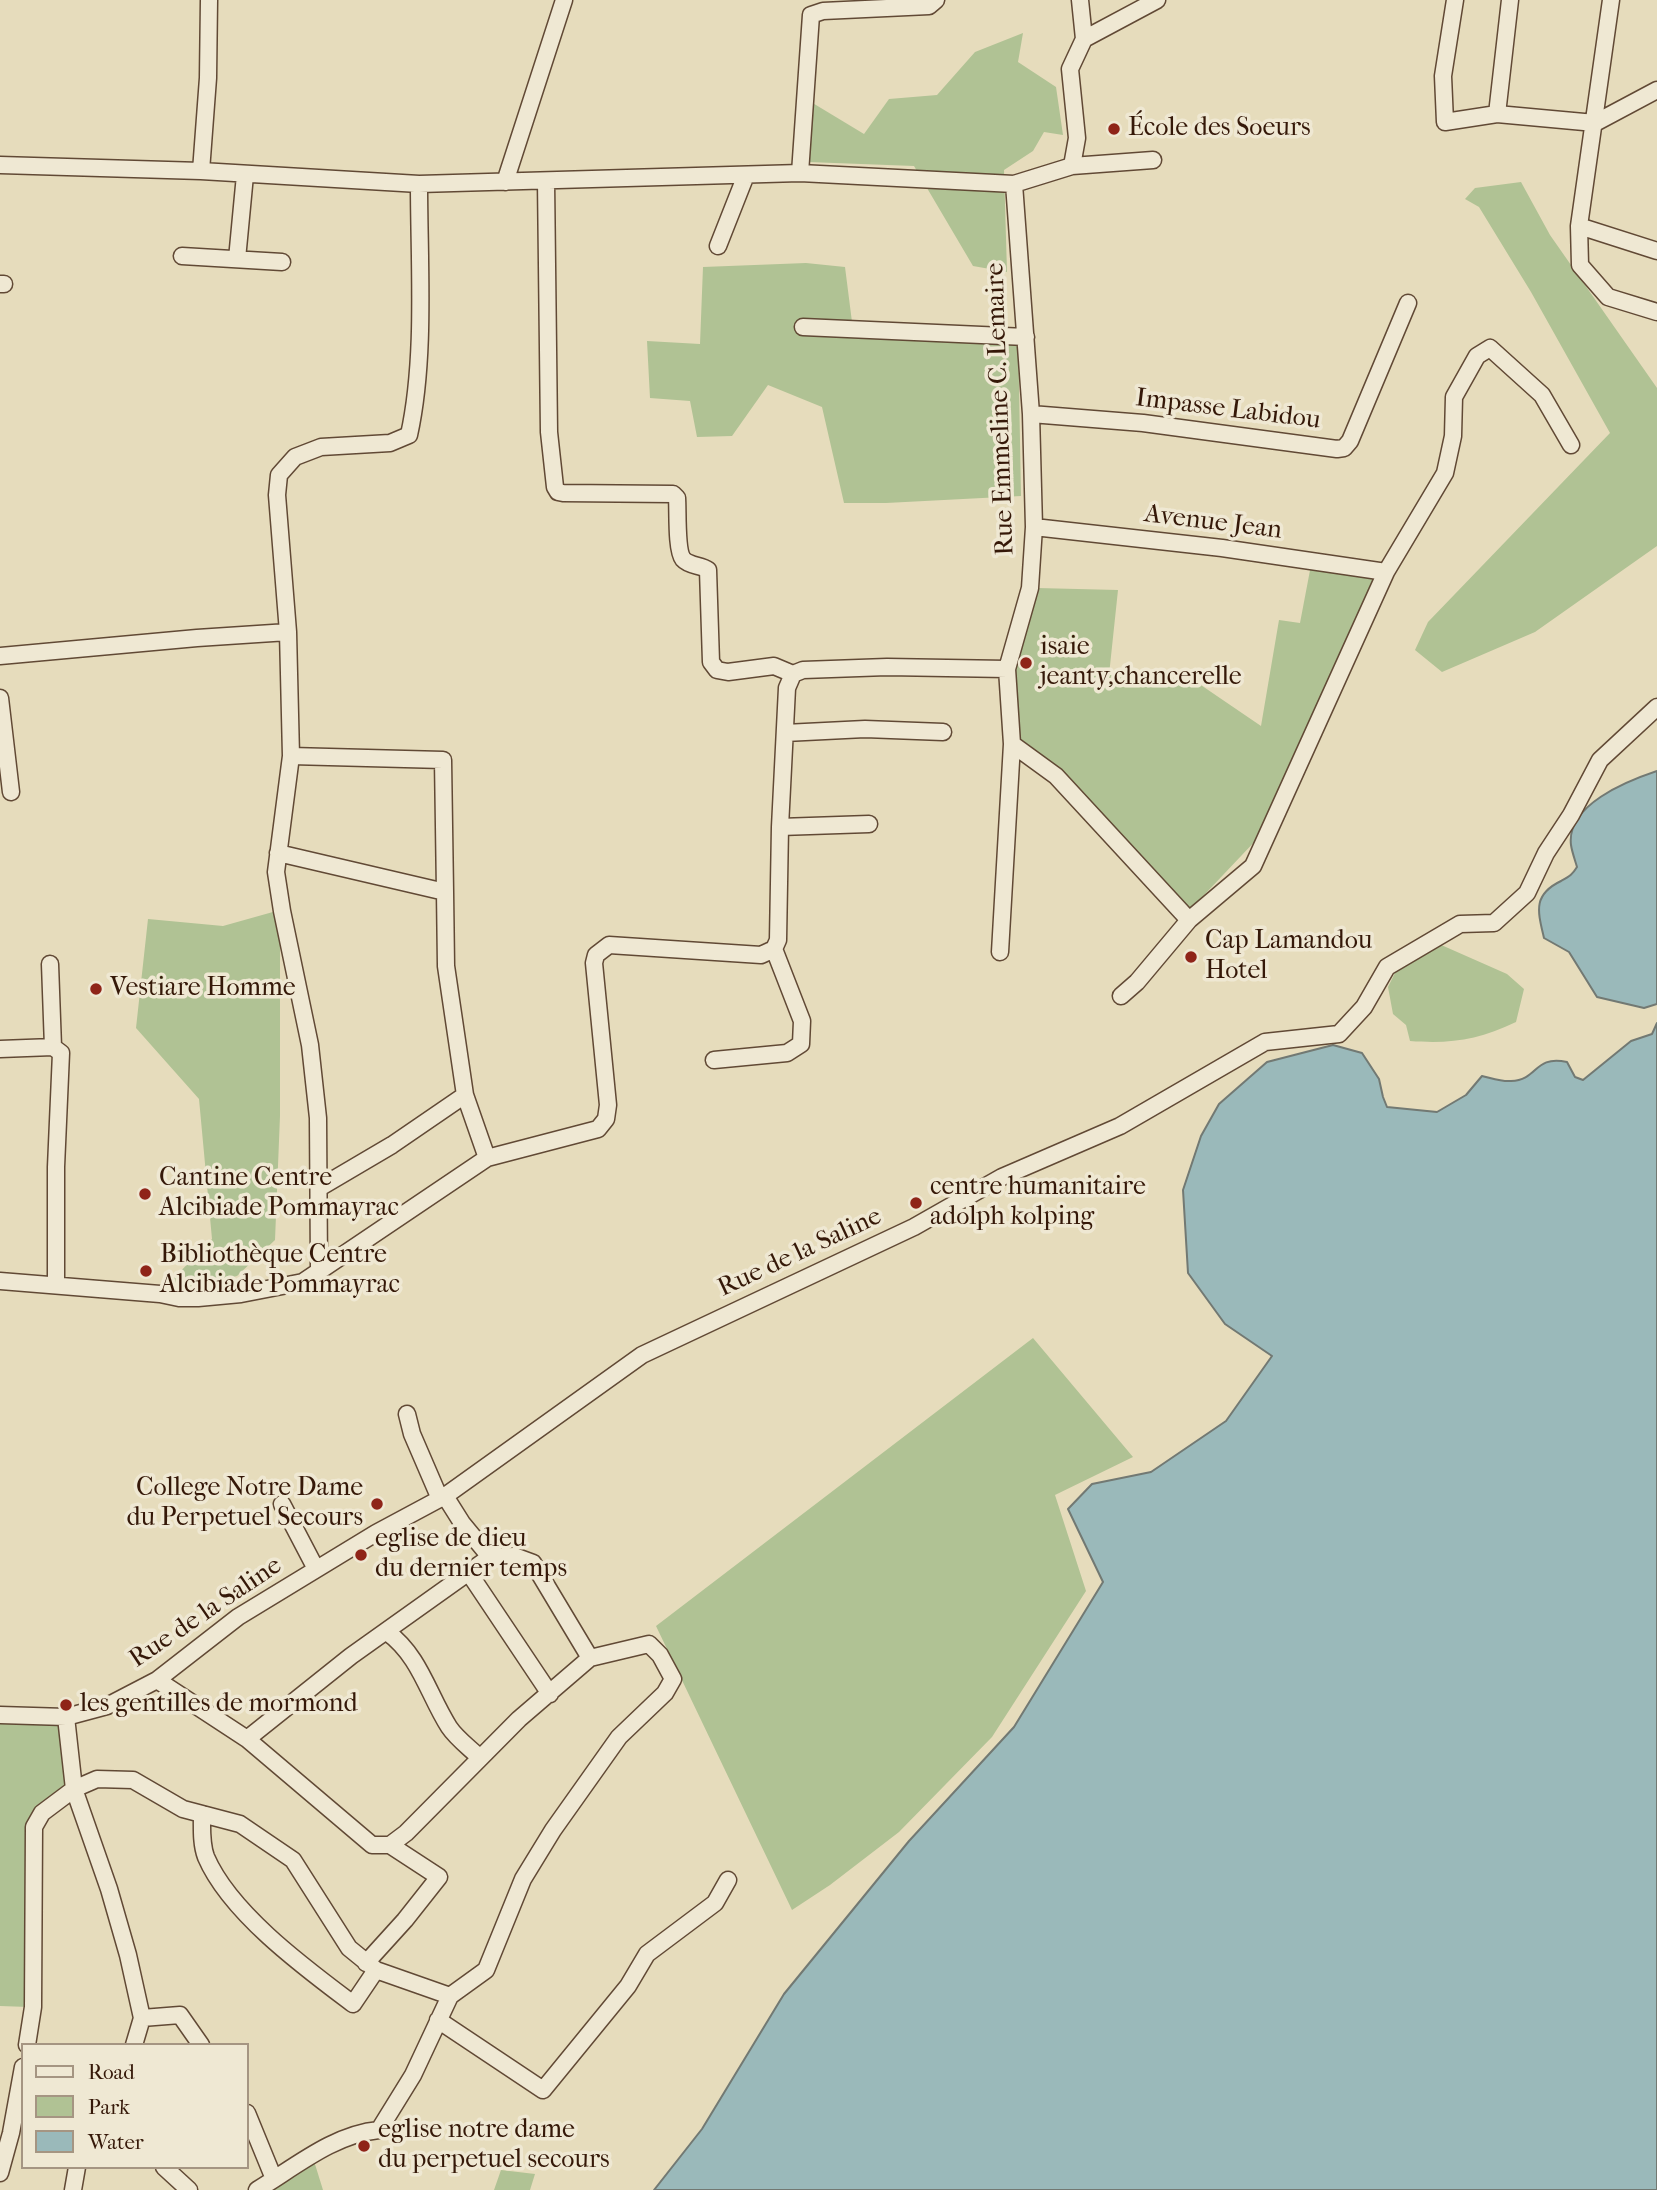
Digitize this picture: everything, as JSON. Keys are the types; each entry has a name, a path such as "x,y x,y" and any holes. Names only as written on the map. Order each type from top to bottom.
{"street":[{"path":"201,171 208,78 209,0"},
{"path":"505,182 564,0"},
{"path":"800,173 811,15 823,11 929,6 936,0"},
{"path":"1072,166 1077,138 1070,69 1084,39 1080,0"},
{"path":"1084,39 1157,0"},
{"path":"1455,0 1443,76 1445,122 1497,114 1594,123 1657,90"},
{"path":"1497,114 1510,0"},
{"path":"1611,0 1579,226 1580,265 1608,297 1657,312"},
{"path":"0,165 201,171 419,184 800,173 1014,184 1072,166 1153,160"},
{"path":"237,259 245,175"},
{"path":"718,246 746,175"},
{"path":"546,181 549,432 555,487 558,492 563,493 673,494 677,498 680,553 688,563 708,570 711,662 716,670 728,672 774,666 793,674 803,670 887,667 1007,669"},
{"path":"319,1270 318,1118 310,1045 276,872 291,757 288,632 277,495 279,475 295,457 321,447 390,443 409,435 414,414 418,356 419,184"},
{"name":"Rue Emmeline C. Lemaire","path":"1000,952 1012,744 1007,669 1030,588 1034,527 1031,414 1014,184"},
{"path":"1579,226 1657,251"},
{"path":"182,256 282,262"},
{"name":"Impasse Labidou","path":"1031,414 1143,423 1344,448 1350,441 1408,303"},
{"path":"803,327 1026,337"},
{"path":"1121,996 1138,982 1189,920 1253,866 1385,572 1445,473 1453,436 1454,397 1477,356 1490,348 1542,395 1571,445"},
{"name":"Avenue Jean","path":"1034,527 1222,548 1385,572"},
{"path":"0,656 288,632"},
{"path":"0,1281 160,1294 178,1298 241,1294 303,1282 487,1158 598,1129 606,1119 608,1105 594,963 596,955 609,946 761,955 774,949 778,940 787,688 793,674"},
{"path":"0,698 11,792"},
{"name":"Rue de la Saline","path":"0,1715 66,1717 107,1706 157,1680 238,1617 376,1532 442,1498 642,1355 914,1227 1002,1177 1120,1126 1265,1042 1339,1034 1364,1007 1387,967 1460,924 1494,923 1527,894 1546,852 1571,815 1600,760 1657,707"},
{"path":"785,733 865,729 943,732"},
{"path":"1012,744 1056,776 1189,920"},
{"path":"291,757 443,760 446,966 466,1095 487,1158"},
{"path":"780,827 869,824"},
{"path":"278,853 445,892"},
{"path":"714,1060 787,1054 802,1044 802,1021 774,949"},
{"path":"50,964 53,1047"},
{"path":"0,1049 53,1047 61,1053 56,1167 56,1285"},
{"path":"319,1188 392,1145 466,1095"},
{"path":"407,1414 412,1434 442,1498 490,1557"},
{"path":"282,1504 316,1569"},
{"path":"247,1739 351,1657 490,1557 514,1556 533,1563 590,1658"},
{"path":"469,1573 550,1694"},
{"path":"387,1632 399,1641 414,1659 450,1729 480,1758"},
{"path":"257,2190 299,2162 337,2142 366,2131 380,2130 413,2075 450,1996 486,1970 523,1879 553,1830 619,1737 665,1693 673,1679 660,1654 649,1644 590,1658 520,1719 406,1833 390,1845"},
{"path":"157,1680 247,1739 372,1844 390,1845 439,1877 371,1966 353,2004 284,1950 259,1927 225,1887 206,1856 202,1837 202,1814"},
{"path":"66,1717 74,1789 109,1889 142,2018 135,2043"},
{"path":"27,2043 33,2007 34,1827 43,1813 74,1789 97,1779 133,1780 183,1809 240,1825 293,1860 349,1948 371,1966 450,1996"},
{"path":"439,2020 543,2090 628,1986 646,1954 715,1903 728,1880"},
{"path":"142,2018 180,2015 200,2043"},
{"path":"0,2173 17,2134 21,2089"},
{"path":"248,2115 274,2179"},
{"path":"73,2190 77,2169"},
{"path":"166,2169 189,2190"}],"green space":[{"path":"1023,33 1018,62 1056,87 1063,135 1044,132 1033,151 1004,170 1007,272 973,266 914,166 808,162 811,102 864,134 889,99 937,95 975,52"},
{"path":"1521,182 1550,235 1657,388 1657,546 1535,632 1442,672 1415,650 1428,622 1610,433 1531,292 1479,207 1465,199 1475,188"},
{"path":"806,263 845,267 852,322 1018,331 1021,496 844,503 822,407 768,385 732,436 697,437 690,401 650,398 647,341 700,344 703,267"},
{"path":"1311,565 1381,576 1259,837 1188,912 1016,741 1012,659 1037,588 1118,590 1109,675 1192,679 1261,726 1279,620 1300,623"},
{"path":"280,910 280,1116 275,1240 237,1276 176,1291 170,1282 212,1239 199,1099 136,1028 148,919 223,926"},
{"path":"1439,944 1507,974 1524,989 1516,1022 1464,1039 1410,1041 1406,1025 1393,1014 1388,987 1400,963"},
{"path":"1033,1338 1133,1457 1055,1495 1086,1591 992,1737 899,1832 830,1885 792,1910 656,1626"},
{"path":"0,1721 62,1726 67,1786 28,1819 29,2007 0,2006"},
{"path":"314,2161 323,2190 266,2190"},
{"path":"501,2170 535,2174 530,2190 494,2190"}],"water":[{"path":"1657,771 1657,1004 1644,1008 1597,997 1569,952 1544,938 1539,905 1545,892 1577,867 1571,845 1572,831 1578,818 1588,807 1615,788"},
{"path":"1657,1023 1657,2190 654,2190 702,2129 784,1994 909,1841 1014,1727 1103,1582 1068,1509 1092,1484 1151,1472 1226,1421 1272,1356 1225,1324 1188,1273 1183,1190 1201,1136 1219,1104 1267,1062 1333,1045 1362,1053 1379,1079 1387,1107 1437,1112 1466,1095 1482,1076 1504,1081 1520,1080 1542,1065 1556,1061 1567,1062 1575,1077 1583,1080 1631,1041 1652,1034"}],"place":[{"name":"École des Soeurs","path":"1114,129"},
{"name":"isaie jeanty,chancerelle","path":"1026,663"},
{"name":"Cap Lamandou Hotel","path":"1191,957"},
{"name":"Vestiare Homme","path":"96,989"},
{"name":"Cantine Centre Alcibiade Pommayrac","path":"145,1194"},
{"name":"centre humanitaire adolph kolping","path":"916,1203"},
{"name":"Bibliothèque Centre Alcibiade Pommayrac","path":"146,1271"},
{"name":"College Notre Dame du Perpetuel Secours","path":"377,1504"},
{"name":"eglise de dieu du dernier temps","path":"361,1555"},
{"name":"les gentilles de mormond","path":"66,1705"},
{"name":"eglise notre dame du perpetuel secours","path":"364,2146"}]}
